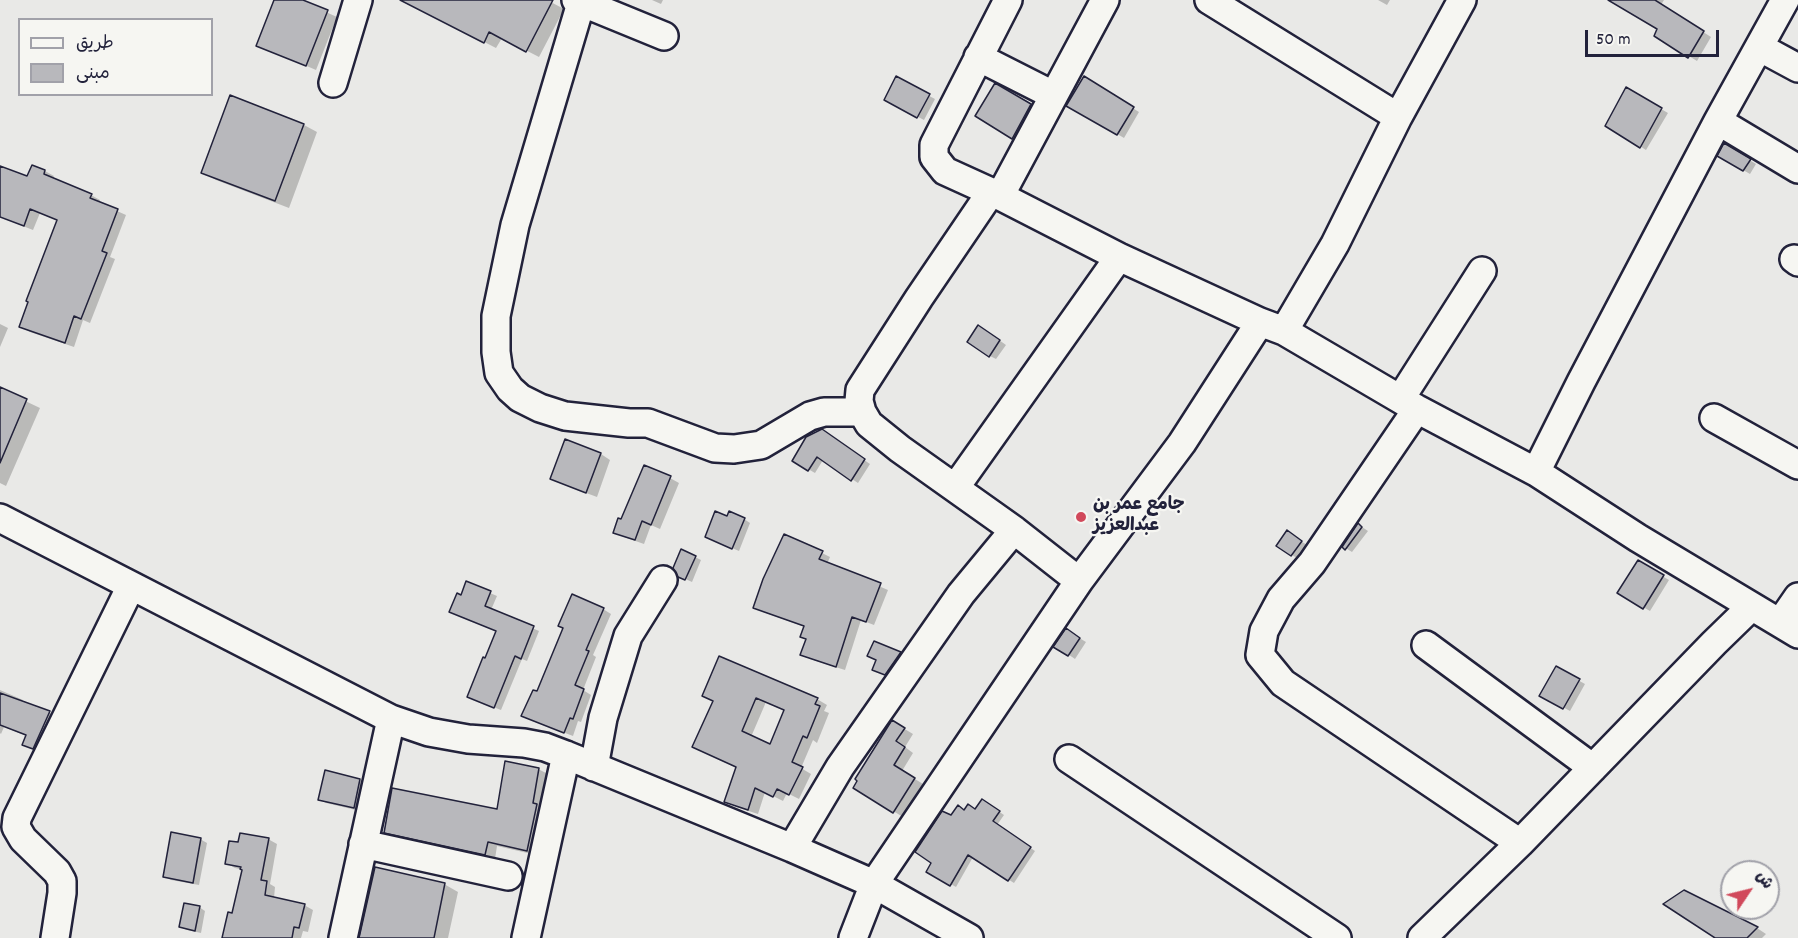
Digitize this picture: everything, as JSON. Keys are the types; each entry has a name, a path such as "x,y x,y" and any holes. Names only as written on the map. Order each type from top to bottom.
{"street":[{"path":"333,83 358,0"},
{"path":"1008,0 934,145 934,157 945,171 1119,257 1272,326 1536,472 1638,538 1789,629 1798,597"},
{"path":"1079,580 869,424 862,412 859,400 860,390 919,298 995,194 1053,96 1105,0"},
{"path":"1209,0 1398,117"},
{"path":"853,938 874,884 1079,580 1335,244 1398,117 1462,0"},
{"path":"1536,472 1718,121 1785,0"},
{"path":"664,36 578,1 515,225 496,316 496,352 499,373 510,389 520,398 540,408 565,416 648,423 715,448 761,445 810,416 824,412 862,412"},
{"path":"1759,47 1798,68"},
{"path":"978,57 1053,96"},
{"path":"1718,121 1798,169"},
{"path":"956,488 1119,257"},
{"path":"1482,271 1409,403 1312,563 1281,600 1264,631 1260,656 1283,683 1520,843"},
{"path":"1714,418 1798,465"},
{"path":"0,518 391,719 429,732 468,739 524,743 545,747 874,884 969,938"},
{"path":"792,848 840,767 961,594 1014,530"},
{"path":"594,767 603,718 628,636 663,580"},
{"path":"55,938 62,881 57,872 23,838 16,827 17,818 131,586"},
{"path":"1422,938 1520,843 1751,607"},
{"path":"1426,645 1593,768"},
{"path":"343,938 391,719"},
{"path":"526,938 566,755"},
{"path":"1069,759 1337,938"},
{"path":"363,844 508,876"}],"building":[{"path":"274,0 303,0 328,10 306,66 256,46"},
{"path":"400,0 553,0 526,52 489,32 484,43"},
{"path":"1608,0 1655,0 1704,31 1688,58 1654,36 1657,29"},
{"path":"896,76 930,94 917,118 884,100"},
{"path":"1084,76 1134,107 1117,135 1066,106"},
{"path":"995,83 1031,104 1012,139 975,116"},
{"path":"1626,87 1662,108 1640,148 1605,126"},
{"path":"230,95 304,124 275,201 201,173"},
{"path":"1724,143 1751,159 1743,171 1717,156"},
{"path":"32,165 45,170 44,174 92,194 90,198 118,209 102,251 107,253 81,319 74,316 65,343 19,327 28,302 26,301 57,220 30,209 24,226 0,217 0,166 27,176"},
{"path":"978,325 1000,340 989,357 967,342"},
{"path":"0,387 27,399 0,463"},
{"path":"822,429 865,459 851,481 817,457 808,471 792,461 806,437"},
{"path":"565,439 601,453 586,493 550,479"},
{"path":"644,465 671,476 651,525 642,521 635,540 613,533"},
{"path":"715,511 727,516 729,511 745,518 732,549 705,537"},
{"path":"1358,523 1362,527 1345,550 1342,547"},
{"path":"1287,530 1302,541 1291,556 1276,546"},
{"path":"784,534 823,551 819,559 881,583 866,622 852,617 836,667 800,655 806,639 800,637 804,626 753,608 763,579"},
{"path":"681,549 696,556 685,580 678,577 673,568"},
{"path":"1638,560 1664,575 1643,609 1617,593"},
{"path":"466,581 491,591 485,606 534,626 521,659 515,656 494,708 467,697 496,631 449,612 457,593 461,595"},
{"path":"572,594 604,608 586,650 589,651 575,685 584,689 573,719 570,718 564,733 521,716 533,690 537,691 563,628 558,626"},
{"path":"1066,628 1080,638 1068,656 1053,647"},
{"path":"874,641 901,652 885,675 872,670 876,660 867,656"},
{"path":"719,656 818,698 815,704 820,706 807,738 803,736 792,762 803,767 789,795 777,789 773,797 755,788 748,810 724,802 736,767 692,747 713,701 702,696","holes":["756,698 784,710 770,744 742,731"]},
{"path":"1556,666 1580,679 1563,709 1539,696"},
{"path":"0,693 50,711 33,749 22,745 26,735 0,725"},
{"path":"892,720 905,728 896,741 905,747 894,765 915,778 893,813 853,788 857,781 855,779"},
{"path":"505,761 539,768 533,803 537,804 527,851 488,842 485,855 384,833 392,788 497,809"},
{"path":"325,770 360,779 354,808 318,800"},
{"path":"982,799 1000,811 993,821 1031,847 1008,881 968,855 950,886 926,872 931,863 915,852 942,811 951,815 958,805 964,810 968,804 975,809"},
{"path":"171,832 201,838 193,883 163,877"},
{"path":"240,833 269,838 261,880 267,881 265,895 305,904 299,928 294,927 292,938 222,938 228,912 232,913 242,870 241,867 225,864 229,841 238,842"},
{"path":"375,867 445,883 434,938 359,938"},
{"path":"1684,890 1720,908 1720,920 1744,920 1758,927 1747,938 1715,938 1663,904"},
{"path":"184,903 200,906 195,931 179,927"}],"place":[{"name":"جامع عمر بن عبدالعزيز","path":"1081,517"}]}
